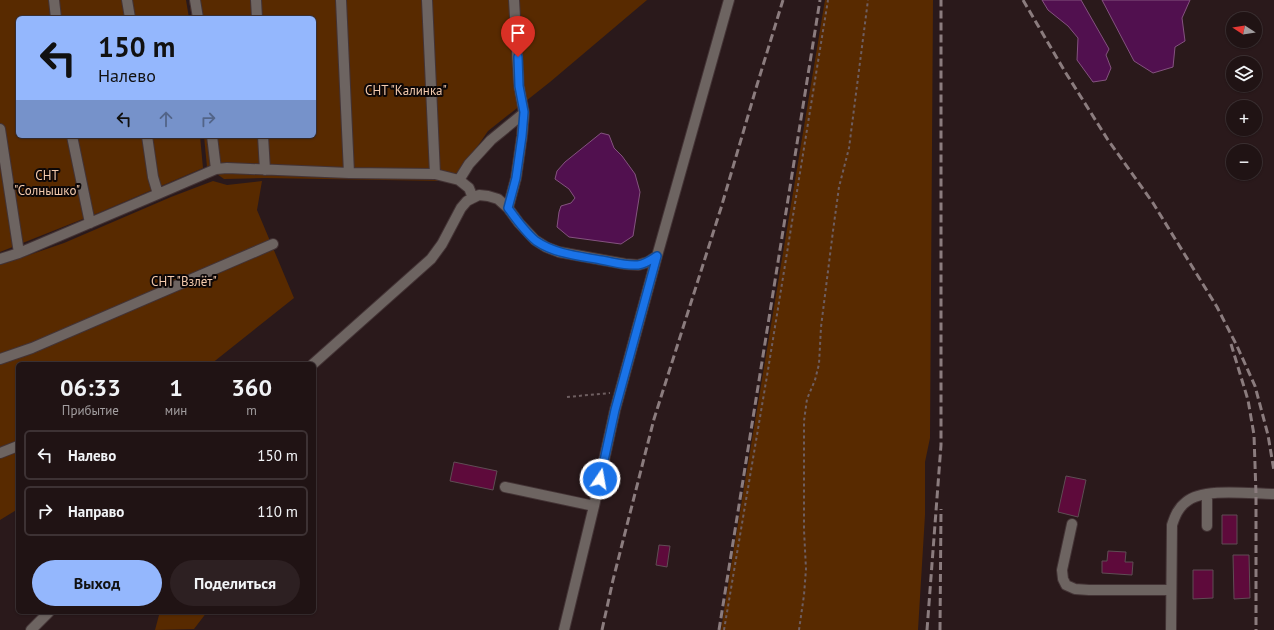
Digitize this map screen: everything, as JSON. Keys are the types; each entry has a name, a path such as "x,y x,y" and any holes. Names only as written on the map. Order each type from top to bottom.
{"street":[{"path":"54,0 56,16"},
{"path":"127,0 130,16"},
{"path":"195,0 198,16"},
{"path":"256,0 257,16"},
{"path":"341,0 349,172"},
{"path":"427,0 435,174"},
{"path":"508,208 516,178 524,112 519,86 514,0"},
{"path":"564,630 620,392 729,0"},
{"path":"459,180 469,164 491,140 524,112"},
{"path":"0,129 19,253"},
{"path":"72,138 90,223"},
{"path":"147,138 153,177 158,194"},
{"path":"212,138 216,169"},
{"path":"263,138 265,170"},
{"path":"0,259 19,253 216,169 435,174 459,180 468,188 473,198"},
{"path":"315,362 431,259 442,244 461,208 467,201 479,195 498,199 508,208 519,223 535,240 546,247 559,252 638,265 648,262 657,256"},
{"path":"0,359 32,348 273,244"},
{"path":"0,453 16,447"},
{"path":"505,487 594,506"},
{"path":"1171,630 1172,525 1177,512 1187,501 1207,494 1274,494"},
{"path":"1207,494 1207,526"},
{"path":"1072,524 1062,570 1063,579 1066,585 1075,589 1089,590 1172,590"},
{"path":"31,630 48,614"}],"path":[{"path":"724,630 828,0"},
{"path":"799,630 806,569 804,530 804,421 807,399 815,380 819,364 821,327 833,231 839,187 849,148 868,0"},
{"path":"567,397 620,392"}],"green space":[{"name":"СНТ \"Солнышко\"","path":"0,0 186,0 189,16 16,16 16,138 200,138 203,168 103,211 0,252"},
{"name":"СНТ \"Калинка\"","path":"189,0 647,0 550,82 488,131 462,169 456,185 442,181 265,178 224,179 207,167 204,138 316,138 316,16 192,16"},
{"path":"825,0 933,0 930,438 925,462 925,515 918,630 721,630 733,554"},
{"name":"СНТ \"Взлёт\"","path":"213,181 227,185 262,181 257,210 294,298 214,362 16,362 16,510 0,520 0,265 64,243 171,197"},
{"path":"205,614 194,629 155,630 159,615"}],"shaded area":[{"path":"1042,0 1081,0 1109,49 1106,55 1111,68 1106,80 1093,82 1077,60 1078,38 1068,26 1048,10"},
{"path":"1102,0 1190,0 1182,18 1185,41 1175,47 1173,67 1153,73 1134,61"},
{"path":"601,133 609,135 614,148 635,174 640,192 633,236 621,244 569,237 557,227 561,206 571,203 575,198 569,189 555,179 557,171 565,162"}],"building":[{"path":"454,462 497,471 493,490 450,481"},
{"path":"1066,476 1086,480 1078,517 1058,512"},
{"path":"1222,515 1237,515 1237,544 1222,544"},
{"path":"659,545 670,546 667,567 656,565"},
{"path":"1108,551 1126,552 1125,562 1133,562 1132,575 1102,573 1102,561 1107,561"},
{"path":"1233,555 1249,555 1250,598 1234,599"},
{"path":"1193,570 1213,570 1213,598 1193,599"}],"railway":[{"path":"602,630 613,580 654,419 721,208 783,0"},
{"path":"719,630 820,0"},
{"path":"927,630 941,445 941,0"},
{"path":"1023,0 1064,70 1108,140 1153,203 1217,307 1255,386 1268,435 1274,471"},
{"path":"1231,344 1248,400 1254,435 1256,494 1256,630"},
{"path":"940,630 941,509"}],"route":[{"path":"518,57 519,86 524,112 516,178 508,208 519,223 535,240 546,247 559,252 638,265 648,262 657,256 615,410 600,479"}]}
